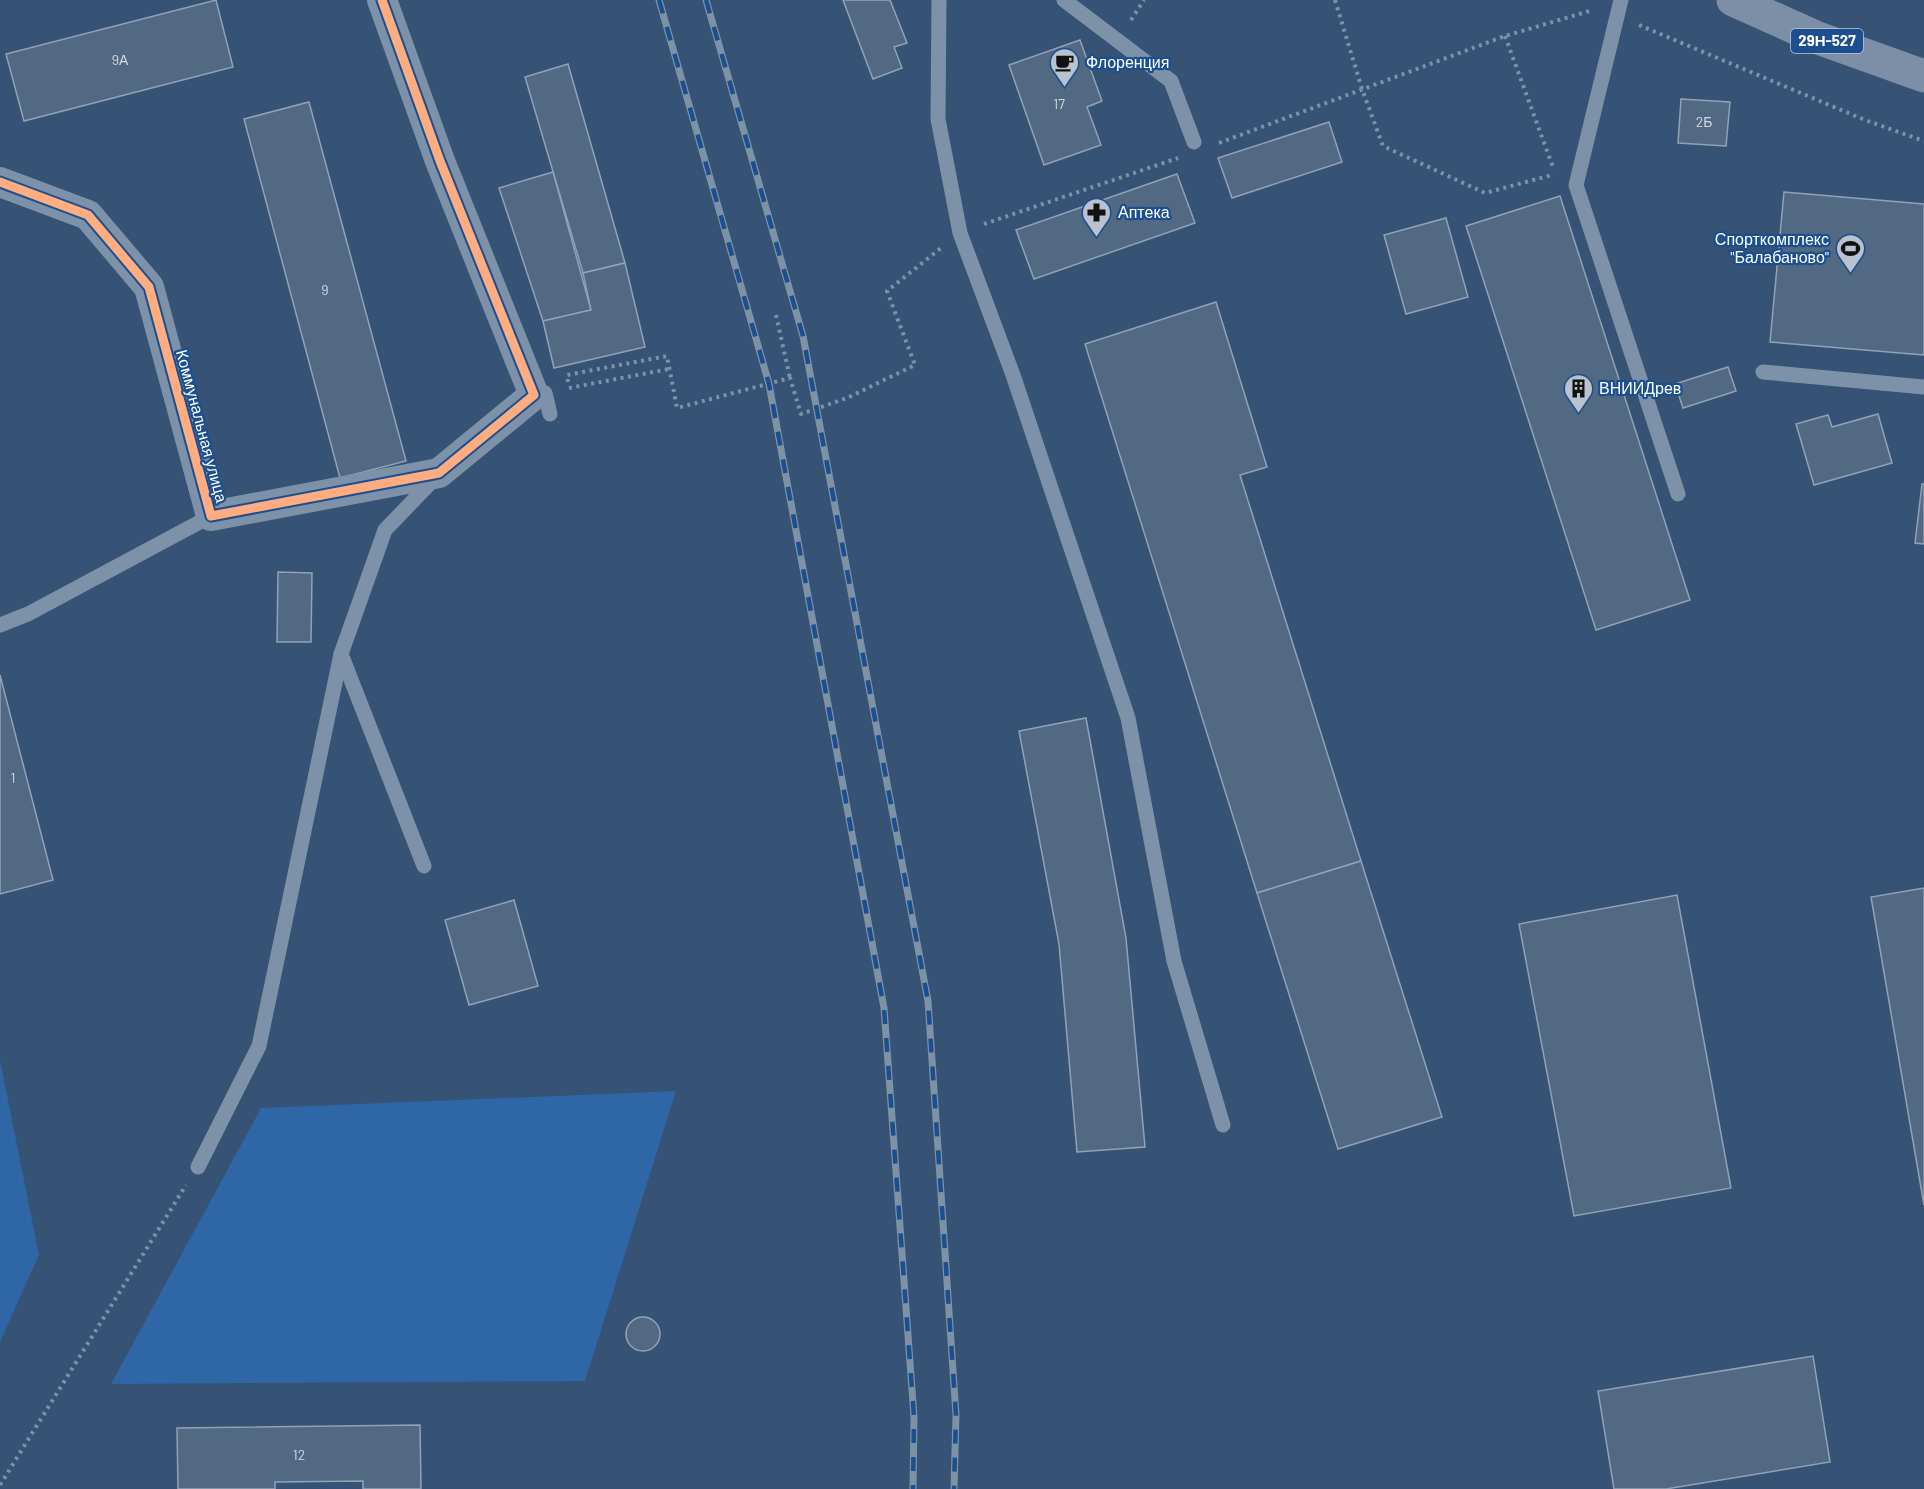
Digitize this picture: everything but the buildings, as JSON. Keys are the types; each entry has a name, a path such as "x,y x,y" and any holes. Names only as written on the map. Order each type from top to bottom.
{"main road":[{"name":"29Н-527","path":"1733,0 1818,38 1924,76"}],"street":[{"name":"Коммунальная улица","path":"0,182 88,215 149,287 211,516 439,474 542,404 440,161 382,0"}],"lane":[{"path":"939,0 938,119 960,233 1013,375 1128,718 1174,961 1223,1125"},
{"path":"1064,0 1171,81 1194,142"},
{"path":"1621,0 1576,185 1678,494"},
{"path":"1763,372 1924,387"},
{"path":"198,1167 259,1046 341,654 385,530 439,474"},
{"path":"0,625 28,614 211,516"},
{"path":"341,654 424,866"}],"path":[{"path":"1335,0 1362,89 1383,146 1485,193 1556,174 1505,36"},
{"path":"1218,143 1505,36 1600,9 1865,120 1924,141"},
{"path":"776,315 790,378 801,414 847,398 915,365 887,291 960,233 1185,155"},
{"path":"669,369 568,388 567,375 667,356 677,408 790,378"},
{"path":"0,1485 198,1167"}],"shaded area":[{"path":"0,1060 39,1255 0,1342"},
{"path":"676,1091 585,1381 111,1384 261,1108"}],"railway":[{"path":"659,0 769,384 884,1008 914,1417 913,1489"},
{"path":"706,0 803,336 928,1001 956,1415 954,1489"}],"cycle path":[{"path":"0,182 88,215 149,287 211,516 439,473 534,395 440,161 382,0"}],"place":[{"name":"Флоренция","path":"1065,88"},
{"name":"Аптека","path":"1097,238"},
{"name":"Спорткомплекс \"Балабаново\"","path":"1850,274"},
{"name":"ВНИИДрев","path":"1578,414"}]}
